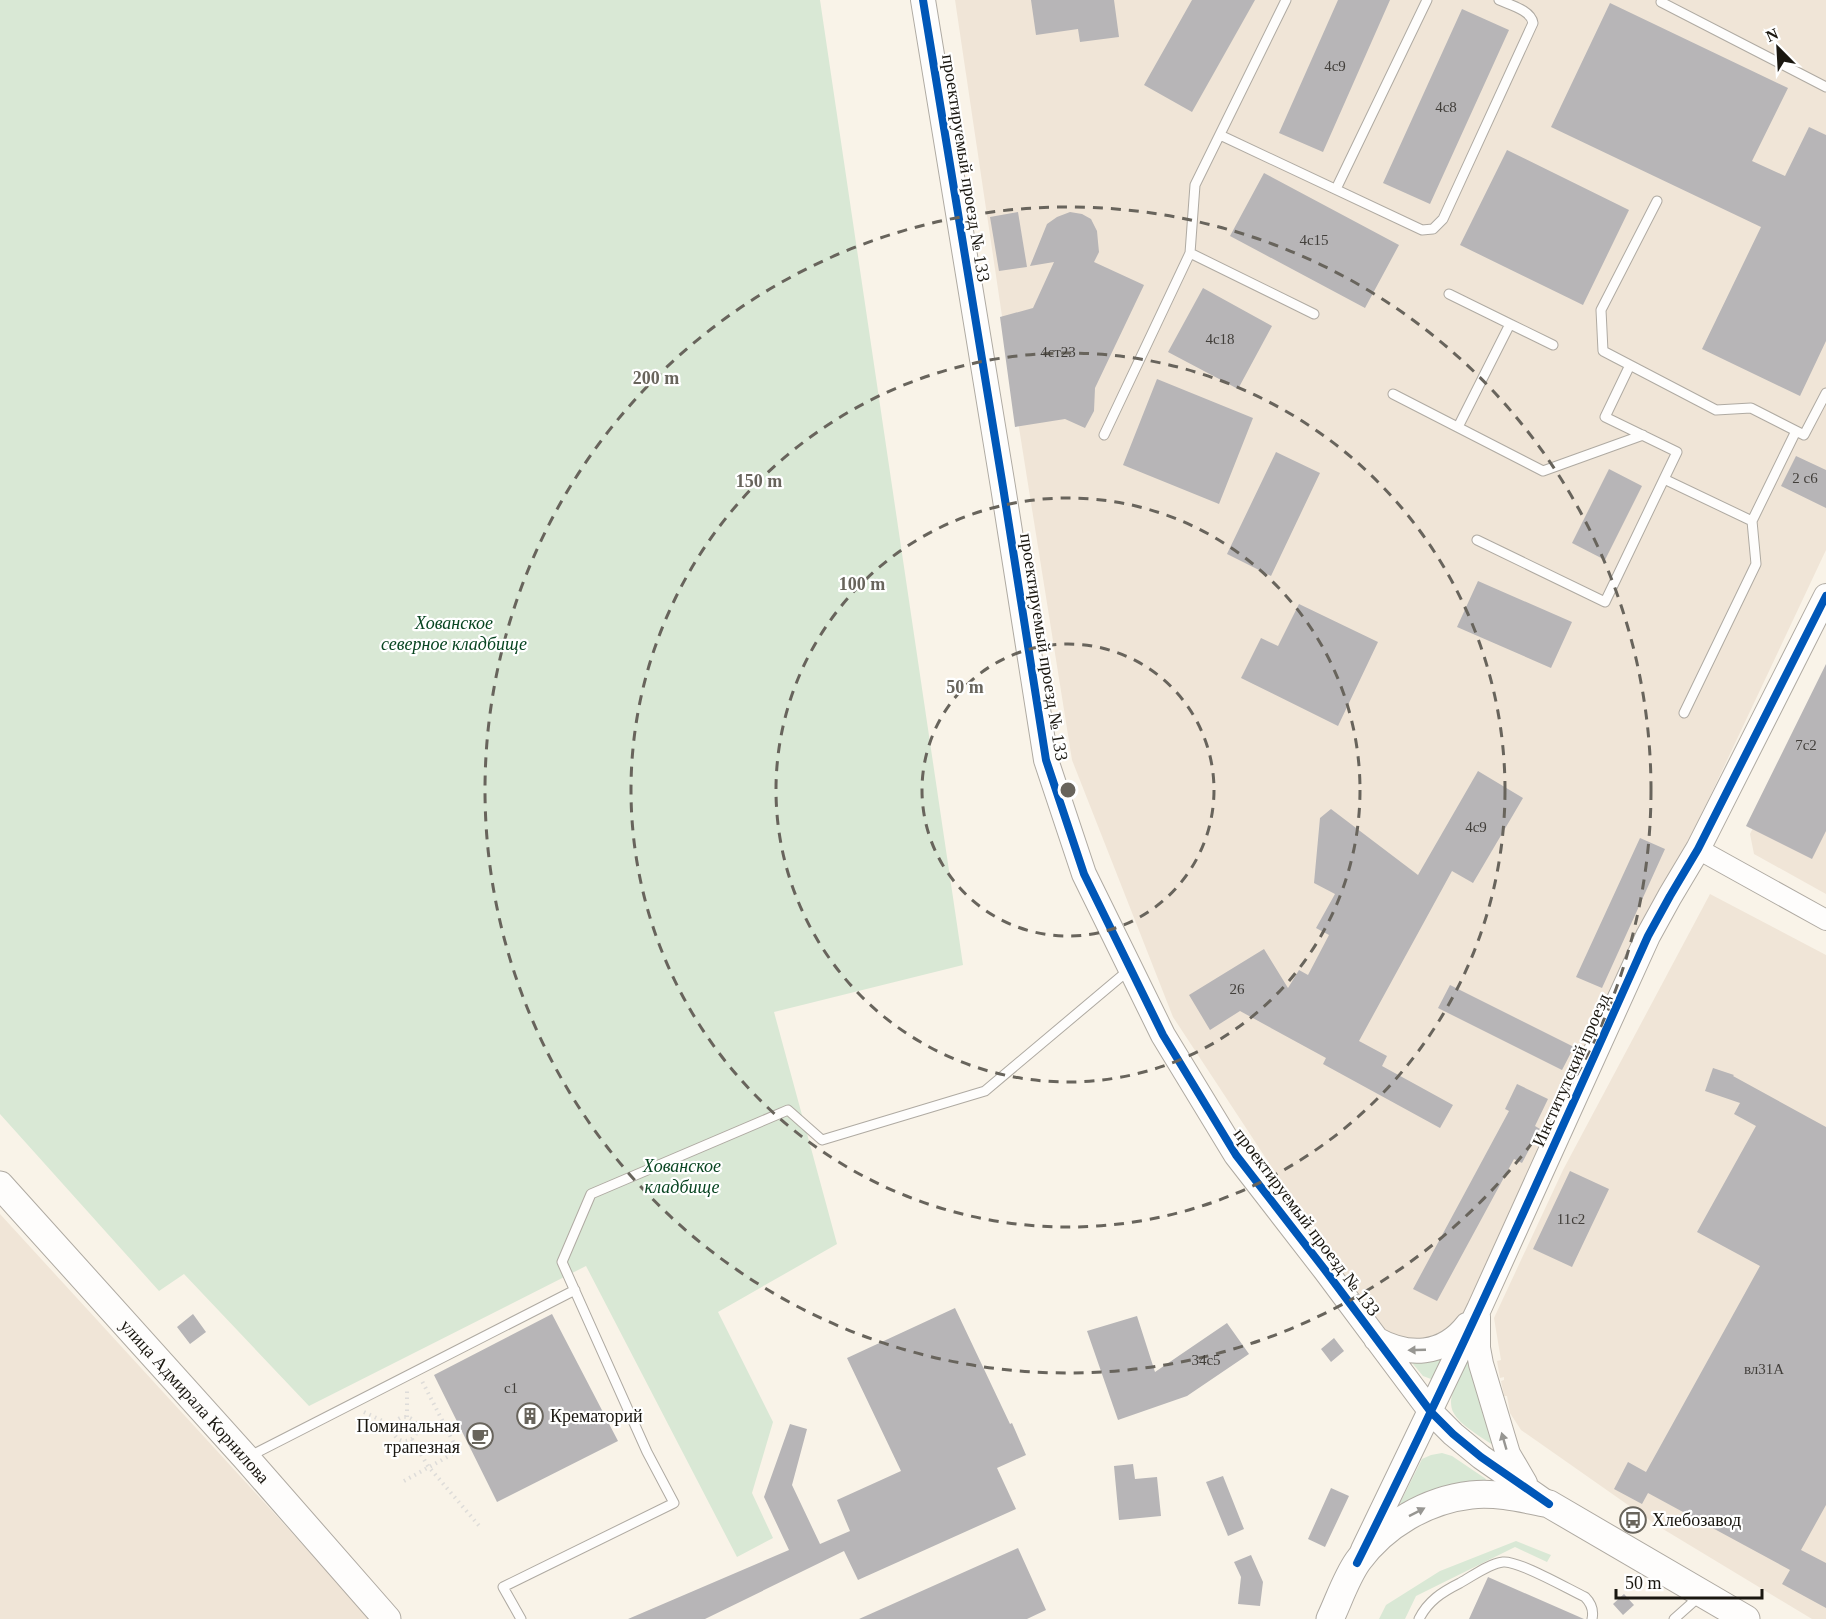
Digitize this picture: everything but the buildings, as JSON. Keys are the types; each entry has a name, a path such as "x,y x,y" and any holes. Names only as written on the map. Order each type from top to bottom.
{"main road":[{"name":"улица Адмирала Корнилова","path":"0,1185 246,1458 387,1619"},
{"path":"1330,1619 1357,1563 1374,1540 1395,1524 1420,1510 1445,1500 1472,1495 1540,1498 1746,1619"}],"street":[{"name":"проектируемый проезд № 133","path":"923,0 1046,760 1084,874 1163,1035 1236,1155 1431,1412 1481,1457 1540,1498"},
{"name":"Институтский проезд","path":"1357,1563 1479,1309 1648,936 1698,849 1826,596"},
{"path":"1698,849 1826,920"},
{"path":"1376,1339 1392,1348 1417,1353 1444,1345 1460,1334 1479,1309"},
{"path":"1479,1309 1478,1348 1508,1454 1521,1479 1540,1498"}],"lane":[{"path":"1104,435 1190,254 1195,185 1286,0"},
{"path":"1336,189 1427,0"},
{"path":"1220,135 1422,230 1433,229 1443,219 1533,23 1529,14 1499,0"},
{"path":"1662,0 1661,2 1826,87"},
{"path":"1657,201 1601,310 1603,351 1716,410 1751,408 1804,435 1826,393"},
{"path":"1190,254 1314,314"},
{"path":"1449,294 1553,345"},
{"path":"1458,427 1510,324"},
{"path":"1477,540 1605,602 1677,452 1605,417 1630,365"},
{"path":"1393,394 1543,471 1643,435"},
{"path":"1684,713 1756,564 1752,521 1796,431"},
{"path":"1664,479 1752,521"},
{"path":"521,1619 503,1587 674,1503 647,1452 562,1262 591,1194 788,1110 822,1140 985,1090 1130,968"},
{"path":"246,1458 575,1290"},
{"path":"1419,1619 1430,1602 1446,1591 1491,1566 1504,1562 1516,1564 1585,1597 1590,1602 1592,1619"},
{"path":"1674,1619 1702,1594"}],"path":[{"path":"407,1417 412,1373"},
{"path":"404,1481 458,1451 412,1373"},
{"path":"348,1405 393,1426"},
{"path":"407,1417 416,1424 417,1431 412,1439 400,1440 393,1432 393,1426 398,1419 407,1417"},
{"path":"412,1439 428,1466 482,1528"}],"shaded area":[{"path":"955,0 1826,0 1826,550 1470,1306 1459,1323 1427,1342 1390,1337 1379,1323 1323,1245 1173,1017 1072,760 1013,390"},
{"path":"1826,681 1826,894 1754,854 1750,834"},
{"path":"1710,894 1826,955 1826,1619 1812,1619 1658,1526 1521,1430 1510,1413 1507,1396 1504,1396 1501,1381 1504,1377 1500,1378 1497,1361 1501,1360 1494,1318 1563,1170"},
{"path":"0,1214 371,1619 0,1619"}],"green space":[{"name":"Хованское северное кладбище","path":"0,0 820,0 963,965 774,1012 837,1244 718,1312 773,1422 752,1493 773,1538 737,1557 586,1266 309,1406 184,1274 159,1291 0,1114"},
{"path":"1449,1352 1436,1377 1431,1379 1423,1376 1408,1358"},
{"path":"1472,1354 1497,1445 1475,1434 1455,1415 1451,1407 1455,1386"},
{"path":"1442,1453 1452,1456 1486,1479 1483,1484 1405,1506 1400,1503 1422,1459"},
{"path":"1516,1541 1551,1555 1547,1562 1515,1547 1416,1596 1405,1619 1379,1619 1386,1605 1440,1571"}],"cycle path":[{"path":"923,0 1046,760 1084,874 1163,1035 1236,1155 1431,1412 1481,1457 1549,1504"},
{"path":"1357,1563 1470,1329 1648,936 1698,849 1826,596"}],"place":[{"name":"Крематорий","path":"530,1416"},
{"name":"Поминальная трапезная","path":"480,1436"},
{"name":"Хлебозавод","path":"1633,1520"}],"park label":[{"name":"Хованское кладбище","path":"682,1176"}]}
